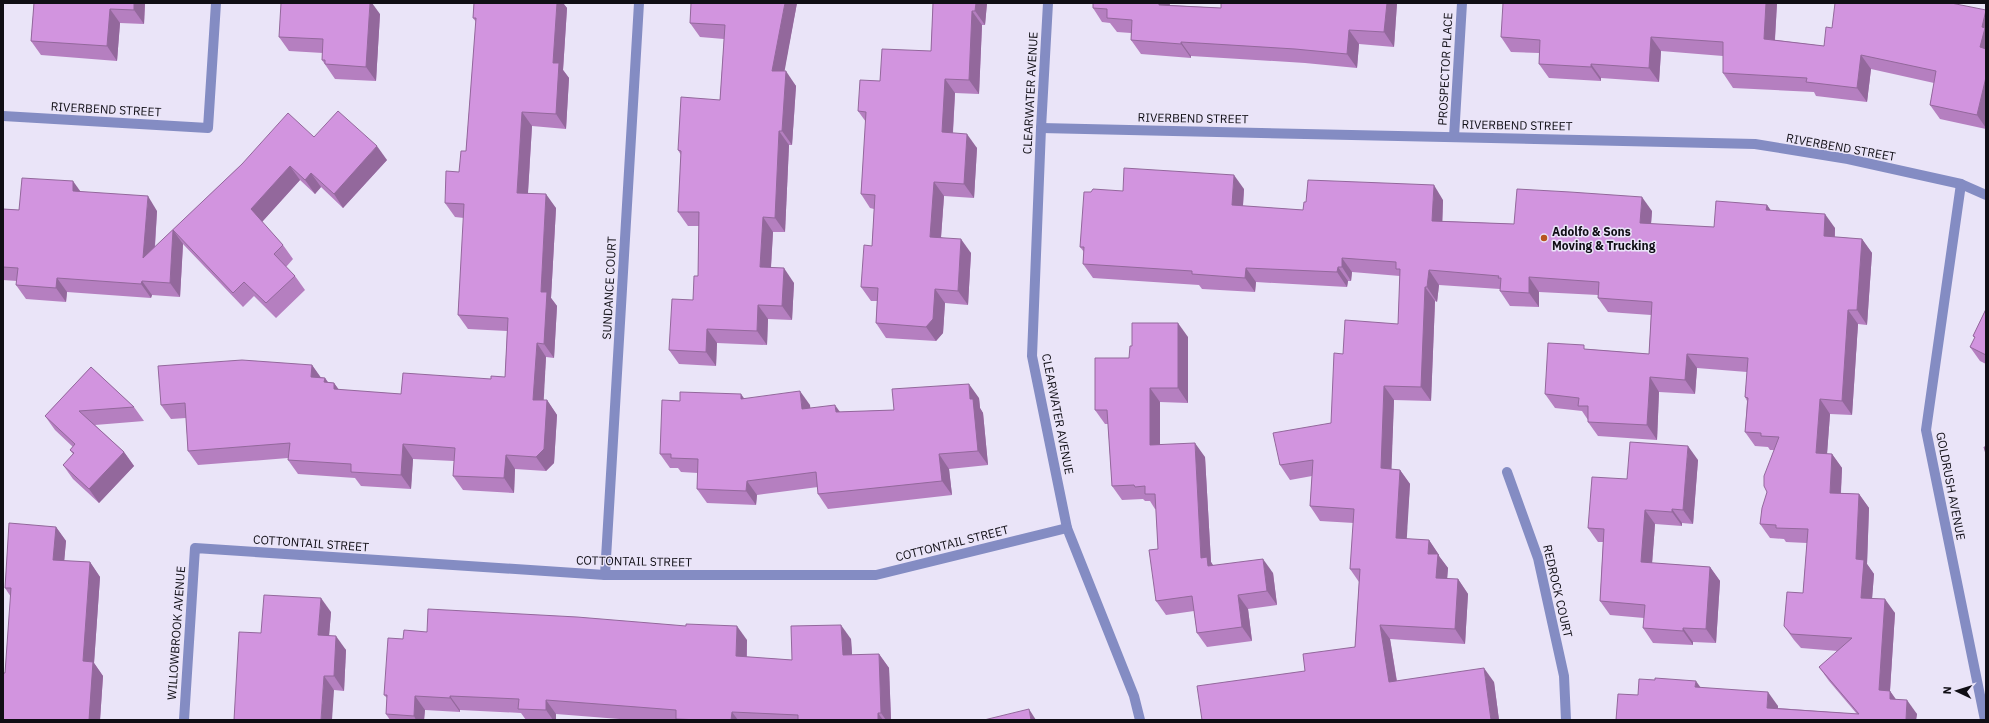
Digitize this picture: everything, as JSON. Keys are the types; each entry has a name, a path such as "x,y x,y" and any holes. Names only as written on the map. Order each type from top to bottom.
{"street":[{"name":"RIVERBEND STREET","path":"3,116 208,128 216,3"},
{"name":"SUNDANCE COURT","path":"605,575 639,3"},
{"name":"CLEARWATER AVENUE","path":"1048,3 1041,128 1032,356 1067,528 1134,696 1140,720"},
{"name":"PROSPECTOR PLACE","path":"1454,137 1462,3"},
{"name":"RIVERBEND STREET","path":"1041,128 1755,144 1848,159 1960,184 1986,195"},
{"name":"GOLDRUSH AVENUE","path":"1960,184 1926,430 1985,720"},
{"name":"REDROCK COURT","path":"1507,472 1538,558 1564,676 1566,720"},
{"name":"COTTONTAIL STREET","path":"195,548 605,575 876,575 1067,528"},
{"name":"WILLOWBROOK AVENUE","path":"184,720 195,548"}],"building":[{"path":"34,3 134,3 134,10 110,9 107,46 31,41"},
{"path":"281,3 370,3 366,67 325,64 325,60 322,60 323,39 279,37"},
{"path":"474,3 557,3 553,63 559,63 556,114 522,112 517,193 546,194 541,292 547,292 544,344 537,343 533,400 547,400 544,449 536,457 506,455 504,478 453,476 455,448 403,444 401,475 351,472 351,464 288,460 290,443 188,451 185,403 161,405 158,366 242,360 312,365 311,377 325,378 324,382 334,383 334,389 401,394 403,373 491,379 491,376 505,377 508,318 458,315 464,204 445,203 446,171 459,172 461,151 466,151 476,18 473,18"},
{"path":"691,3 785,3 772,71 786,71 782,131 779,131 775,218 763,217 760,267 784,268 782,306 758,305 757,331 707,329 706,352 669,350 672,299 693,300 694,276 698,276 699,212 678,212 681,151 678,150 681,97 720,100 725,25 690,23"},
{"path":"933,3 976,3 975,11 972,11 969,80 945,79 942,132 967,134 964,184 934,182 930,237 961,239 958,291 935,289 933,319 926,327 876,323 878,288 861,287 864,245 872,246 875,195 861,194 866,112 858,111 860,80 880,81 882,49 931,51"},
{"path":"1093,3 1159,3 1159,5 1221,8 1221,3 1387,3 1384,32 1349,30 1347,54 1295,49 1181,42 1181,44 1131,40 1132,20 1107,18 1107,9 1093,8"},
{"path":"1503,3 1766,3 1764,39 1824,46 1826,27 1832,28 1835,3 1951,3 1986,10 1982,27 1985,28 1980,47 1986,49 1986,77 1977,115 1930,105 1936,71 1861,55 1857,88 1806,82 1807,78 1723,73 1723,42 1651,37 1649,68 1591,64 1591,67 1539,64 1540,40 1501,37"},
{"path":"338,111 377,146 334,194 311,173 305,180 290,166 251,209 283,245 274,254 295,276 266,303 244,282 233,293 173,230 170,283 142,281 141,284 57,278 56,288 16,285 18,268 3,267 3,209 19,210 22,178 73,181 73,191 148,196 143,258 242,164 288,113 314,137"},
{"path":"1124,168 1234,175 1232,205 1303,210 1304,202 1306,202 1308,180 1434,185 1432,221 1514,224 1517,189 1642,197 1640,223 1714,227 1716,201 1767,205 1766,210 1825,214 1824,236 1862,239 1857,310 1848,310 1842,401 1820,399 1816,453 1832,454 1830,493 1859,494 1856,559 1864,560 1861,598 1885,599 1879,690 1890,691 1890,699 1907,700 1906,720 1616,720 1618,694 1638,695 1639,679 1655,680 1655,678 1696,681 1695,687 1768,692 1767,708 1859,714 1819,667 1852,638 1791,634 1784,626 1787,592 1803,593 1808,529 1776,528 1776,525 1760,524 1762,508 1767,492 1764,486 1764,476 1779,437 1761,436 1761,433 1745,432 1748,398 1745,397 1748,358 1687,354 1685,380 1650,377 1647,425 1588,422 1588,406 1578,406 1579,398 1545,394 1548,343 1584,345 1584,349 1649,354 1652,302 1598,298 1599,282 1529,277 1529,293 1500,291 1501,278 1498,278 1499,276 1429,270 1427,287 1425,287 1421,387 1384,386 1381,468 1400,470 1396,538 1429,540 1428,554 1438,554 1436,578 1458,579 1455,629 1380,625 1389,682 1484,668 1491,720 1202,720 1197,686 1305,671 1303,654 1355,647 1360,569 1350,569 1354,509 1310,506 1313,460 1280,465 1273,433 1331,423 1334,353 1343,354 1345,320 1398,324 1400,269 1396,269 1396,262 1342,258 1342,267 1338,267 1337,272 1246,268 1245,278 1192,274 1192,271 1083,264 1084,247 1080,247 1084,192 1091,192 1093,189 1123,191"},
{"path":"1986,309 1986,355 1970,347 1975,337 1973,336"},
{"path":"1132,323 1178,323 1178,388 1150,388 1150,445 1195,443 1201,558 1207,557 1208,566 1263,559 1267,591 1238,595 1242,627 1197,633 1192,596 1156,601 1149,550 1158,549 1155,494 1145,494 1145,486 1112,486 1107,410 1095,410 1095,358 1129,358 1130,346 1132,346"},
{"path":"91,367 134,407 79,411 124,452 89,489 63,465 74,453 70,450 75,444 45,416"},
{"path":"969,384 970,399 973,399 978,451 939,454 942,481 818,494 816,472 747,481 746,491 697,489 698,459 671,458 671,454 660,454 662,400 680,401 680,392 741,394 741,399 800,391 802,409 835,405 836,412 894,410 892,389"},
{"path":"1630,442 1688,446 1683,510 1672,509 1672,512 1645,510 1641,562 1710,567 1706,629 1683,628 1683,631 1643,628 1645,605 1600,601 1604,529 1588,528 1592,477 1627,479"},
{"path":"9,523 56,527 53,560 90,562 83,661 93,662 89,720 3,720 3,673 5,673 11,588 5,588"},
{"path":"264,595 321,598 318,635 336,636 334,676 324,676 321,720 234,720 239,632 261,633"},
{"path":"428,609 577,617 686,626 686,624 737,626 736,656 792,660 791,626 841,625 843,655 879,654 881,713 878,713 878,720 798,720 798,715 732,712 731,720 702,720 676,719 676,710 546,700 546,710 518,709 519,699 415,696 414,716 386,714 387,695 384,695 388,638 403,639 404,630 427,632"},
{"path":"1029,709 1031,720 984,720"}],"place":[{"name":"Adolfo & Sons Moving & Trucking","path":"1544,238"}]}
